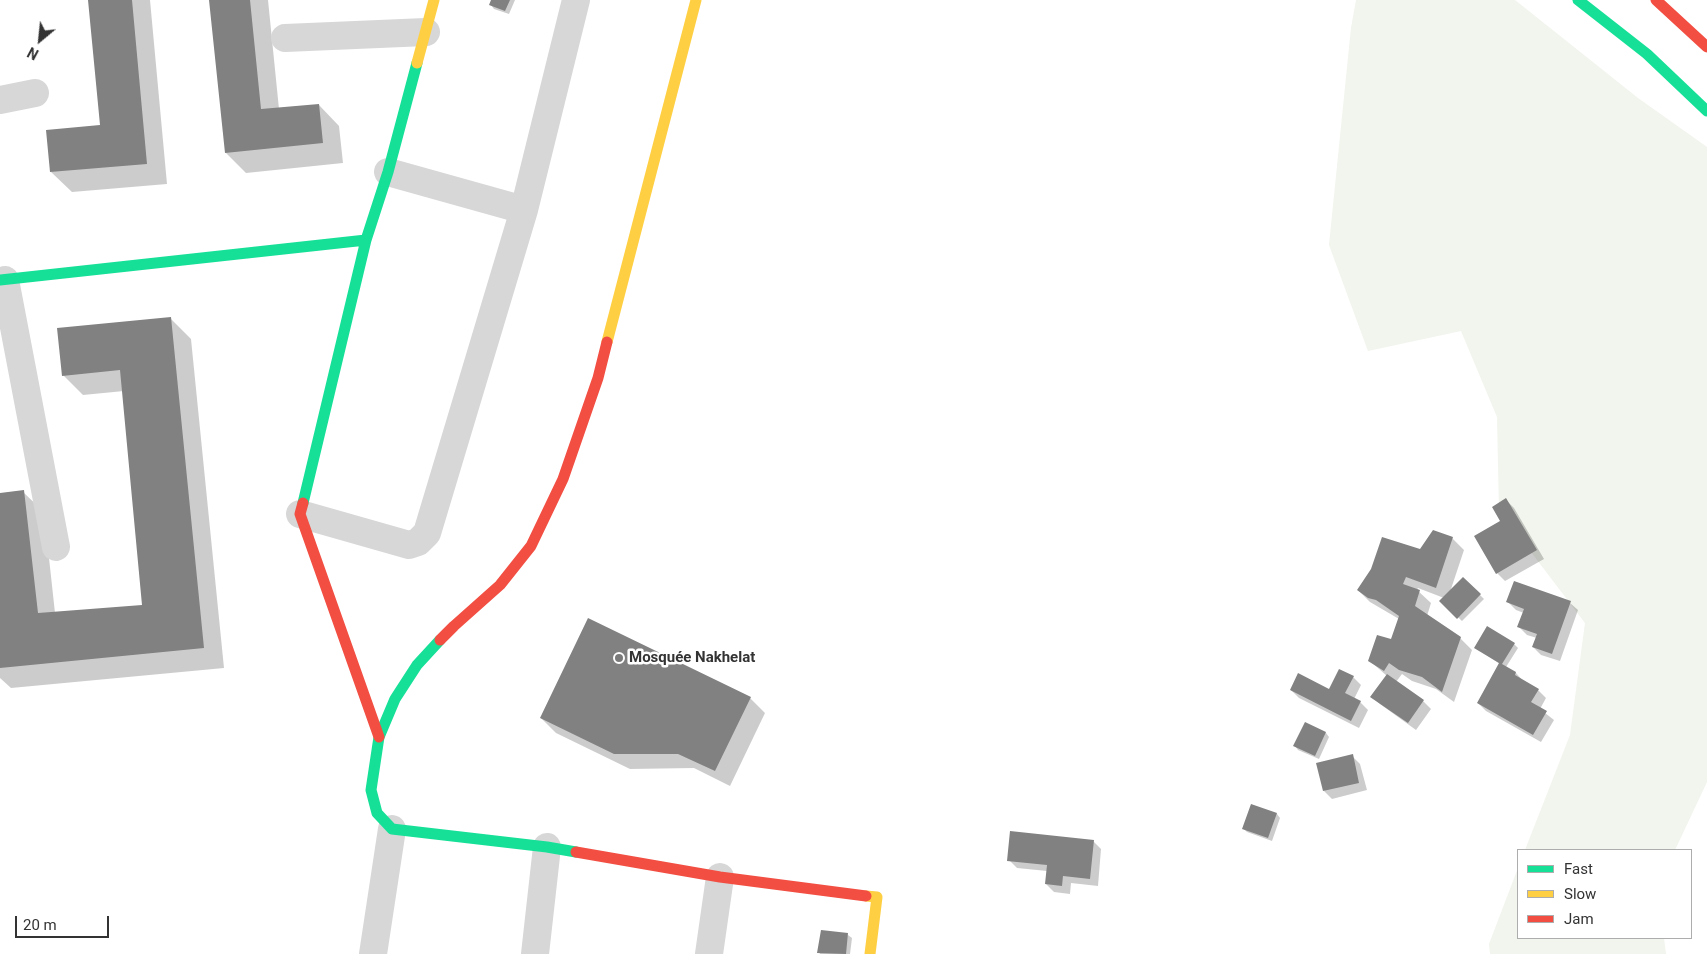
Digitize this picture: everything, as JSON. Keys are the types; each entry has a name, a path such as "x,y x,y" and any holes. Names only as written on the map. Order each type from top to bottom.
{"main road":[{"path":"379,737 300,514 366,240 388,172 434,0"},
{"path":"696,0 598,378 563,479 531,546 500,585 454,626 417,665 395,699 379,737 371,790 377,813 392,829 547,848 720,877 877,897 870,954"},
{"path":"1578,0 1647,54 1707,111"},
{"path":"1656,0 1707,47"},
{"path":"3,280 366,240"}],"street":[{"path":"300,514 409,545 418,542 427,533 524,210 576,0"},
{"path":"285,38 426,32"},
{"path":"0,100 35,93"},
{"path":"388,172 524,210"},
{"path":"3,280 56,546"},
{"path":"373,954 392,829"},
{"path":"535,954 547,848"},
{"path":"709,954 720,877"}],"shaded area":[{"path":"1356,0 1515,0 1638,98 1707,147 1707,782 1675,849 1525,849 1570,735 1585,623 1499,510 1497,417 1461,331 1368,351 1329,245 1351,28"},
{"path":"1517,871 1517,939 1664,939 1666,954 1490,954 1489,944"}],"building":[{"path":"88,0 132,0 147,164 50,172 46,130 100,125"},
{"path":"209,0 250,0 261,109 319,104 323,143 225,153"},
{"path":"491,0 510,0 505,11 489,5"},
{"path":"171,317 204,648 0,668 0,493 24,490 38,613 142,605 120,370 62,376 57,328"},
{"path":"1506,498 1537,550 1496,574 1474,536 1500,521 1492,507"},
{"path":"1433,530 1453,537 1436,588 1406,577 1403,584 1420,590 1415,606 1461,637 1442,692 1422,677 1399,670 1389,663 1384,671 1368,661 1377,635 1391,639 1399,616 1357,590 1371,569 1382,537 1420,549"},
{"path":"1463,577 1481,594 1457,619 1439,601"},
{"path":"1514,581 1571,601 1552,654 1532,647 1537,634 1517,627 1524,609 1506,602"},
{"name":"Mosquée Nakhelat","path":"588,618 751,697 715,771 678,754 614,754 540,718"},
{"path":"1487,626 1515,643 1502,664 1516,672 1515,675 1539,689 1531,702 1547,711 1533,735 1477,703 1499,663 1474,648"},
{"path":"1339,669 1354,676 1345,693 1361,701 1351,721 1290,690 1298,673 1329,689"},
{"path":"1387,674 1424,700 1408,723 1370,697"},
{"path":"1305,722 1326,732 1315,756 1293,746"},
{"path":"1353,754 1359,783 1323,791 1316,763"},
{"path":"1251,804 1277,813 1268,838 1242,829"},
{"path":"1010,831 1094,840 1090,879 1063,876 1062,886 1045,884 1047,865 1007,861"},
{"path":"821,930 848,933 846,954 817,953"}],"traffic: fast":[{"path":"1578,0 1647,54 1707,111"},
{"path":"303,503 366,240 388,172 417,63"},
{"path":"0,280 366,240"},
{"path":"440,640 417,665 395,699 379,737 371,790 377,813 392,829 576,852"}],"traffic: slow":[{"path":"417,63 434,0"},
{"path":"607,342 696,0"},
{"path":"866,896 877,897 870,954"}],"traffic: jam":[{"path":"1656,0 1707,47"},
{"path":"440,640 500,585 531,546 563,479 598,378 607,342"},
{"path":"303,503 300,514 379,737"},
{"path":"576,852 720,877 866,896"}],"place":[{"name":"Mosquée Nakhelat","path":"619,658"}]}
